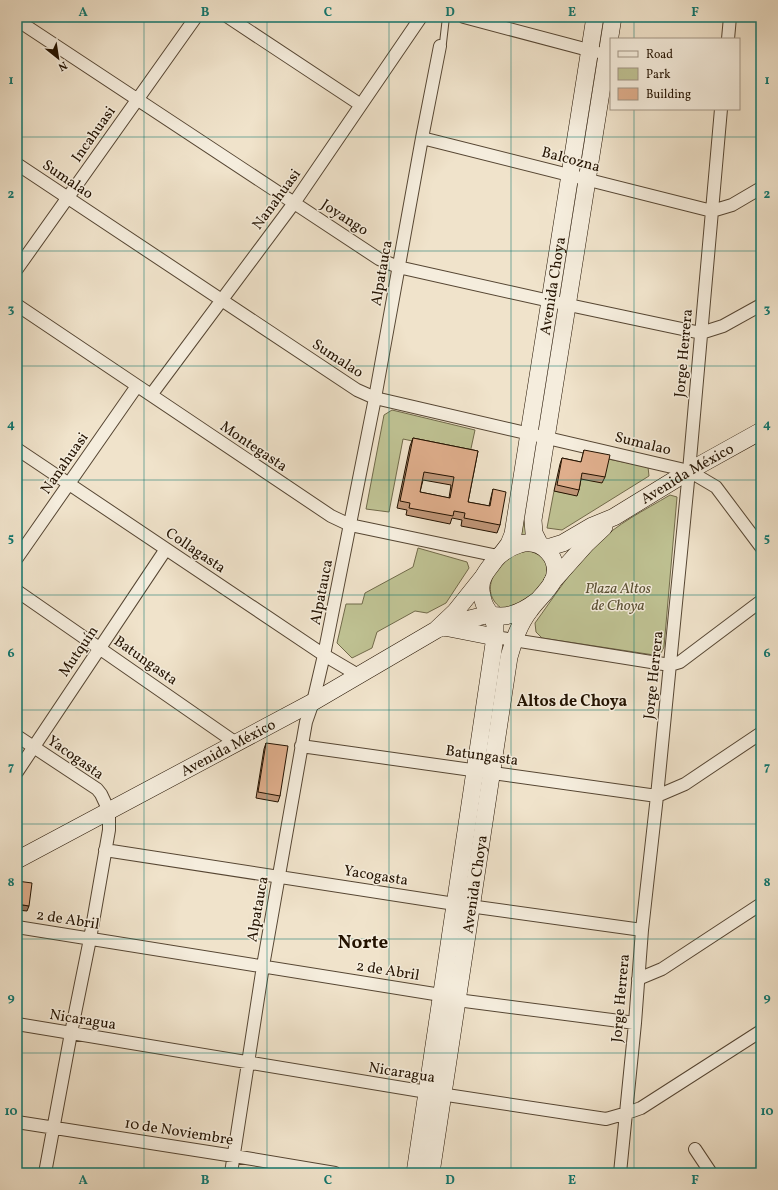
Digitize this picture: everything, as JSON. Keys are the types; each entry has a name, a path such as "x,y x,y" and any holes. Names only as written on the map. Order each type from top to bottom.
{"main road":[{"name":"Avenida Choya","path":"501,554 509,544 513,534 595,17"},
{"name":"Avenida Choya","path":"611,38 613,17"},
{"name":"Avenida Choya","path":"541,546 534,533 533,520 609,55"},
{"name":"Avenida México","path":"541,546 550,547 563,543 592,526 614,517 689,471 761,430"},
{"name":"Avenida México","path":"552,582 586,544 614,517"},
{"path":"531,542 541,546 548,552 554,563 552,582 537,601 525,609 514,614 502,616 491,614 485,605 482,592 483,576 501,554 513,547 531,542"},
{"name":"Avenida México","path":"440,628 455,612 483,576"},
{"name":"Avenida Choya","path":"483,771 514,640 525,617 537,601"},
{"name":"Avenida Choya","path":"431,1173 435,1094 483,771 495,637 495,625 491,614"},
{"name":"Avenida México","path":"17,860 313,702 440,628 491,614"},
{"path":"440,628 495,637"},
{"name":"Avenida Choya","path":"415,1173 435,1094"}],"street":[{"name":"Incahuasi","path":"17,269 196,17"},
{"path":"228,17 361,105"},
{"name":"Nanahuasi","path":"151,395 294,203 421,17"},
{"path":"464,17 609,55"},
{"path":"728,38 730,17"},
{"name":"Joyango","path":"17,20 379,259 398,267 701,333"},
{"name":"Alpatauca","path":"231,1173 263,966 301,746 324,655 350,525 440,46"},
{"name":"Jorge Herrera","path":"620,1173 627,1113 642,930 657,796 689,471 721,110"},
{"name":"Balcozna","path":"422,138 712,211"},
{"name":"Sumalao","path":"17,164 357,390 375,398 689,471 716,487 761,547"},
{"path":"712,211 732,205 761,188"},
{"name":"Montegasta","path":"17,305 331,516 350,525 501,554"},
{"path":"701,333 723,326 761,305"},
{"name":"Nanahuasi","path":"17,558 137,386"},
{"name":"Collagasta","path":"17,448 324,655 358,675"},
{"name":"Mutquín","path":"17,772 166,549"},
{"name":"Batungasta","path":"17,591 236,743"},
{"path":"495,637 670,665 680,662 761,600"},
{"path":"657,796 685,784 761,733"},
{"name":"Yacogasta","path":"17,736 97,789 109,811"},
{"name":"Batungasta","path":"301,746 657,796"},
{"path":"45,1173 90,939 109,830 109,811"},
{"name":"Yacogasta","path":"105,850 463,905 642,930"},
{"path":"638,979 662,969 761,904"},
{"name":"2 de Abril","path":"17,927 449,997 635,1023"},
{"name":"Nicaragua","path":"17,1024 435,1094 606,1119 641,1108 761,1031"},
{"name":"10 de Noviembre","path":"17,1122 335,1173"},
{"path":"695,1149 711,1173"}],"lane":[{"name":"Alpatauca","path":"440,46 443,43 446,17"}],"green space":[{"path":"392,410 475,430 470,453 403,439 389,512 366,509 384,415"},
{"path":"533,453 538,453 527,535 518,537"},
{"path":"608,459 648,467 649,476 562,530 547,528 554,491 576,495 580,479"},
{"name":"Plaza Altos de Choya","path":"670,495 677,497 664,647 661,653 654,655 542,638 536,632 535,623 587,554 612,530"},
{"path":"418,548 467,562 469,568 446,603 427,613 415,611 377,632 372,648 352,658 337,643 346,604 362,604 365,593 413,567"},
{"path":"526,549 546,558 547,578 523,606 501,608 494,600 490,592 493,577 501,562"}],"building":[{"path":"413,438 478,451 468,502 490,506 493,489 506,492 500,525 464,518 465,513 454,511 453,516 409,508 410,503 400,501","holes":["424,472 454,477 450,498 420,492"]},
{"path":"584,450 610,455 605,477 582,473 579,490 557,485 562,458 581,462"},
{"path":"266,743 288,746 280,796 258,792"},
{"path":"17,881 32,883 29,906 17,904"}],"district":[{"name":"Altos de Choya","path":"572,700"},
{"name":"Norte","path":"363,941"}]}
